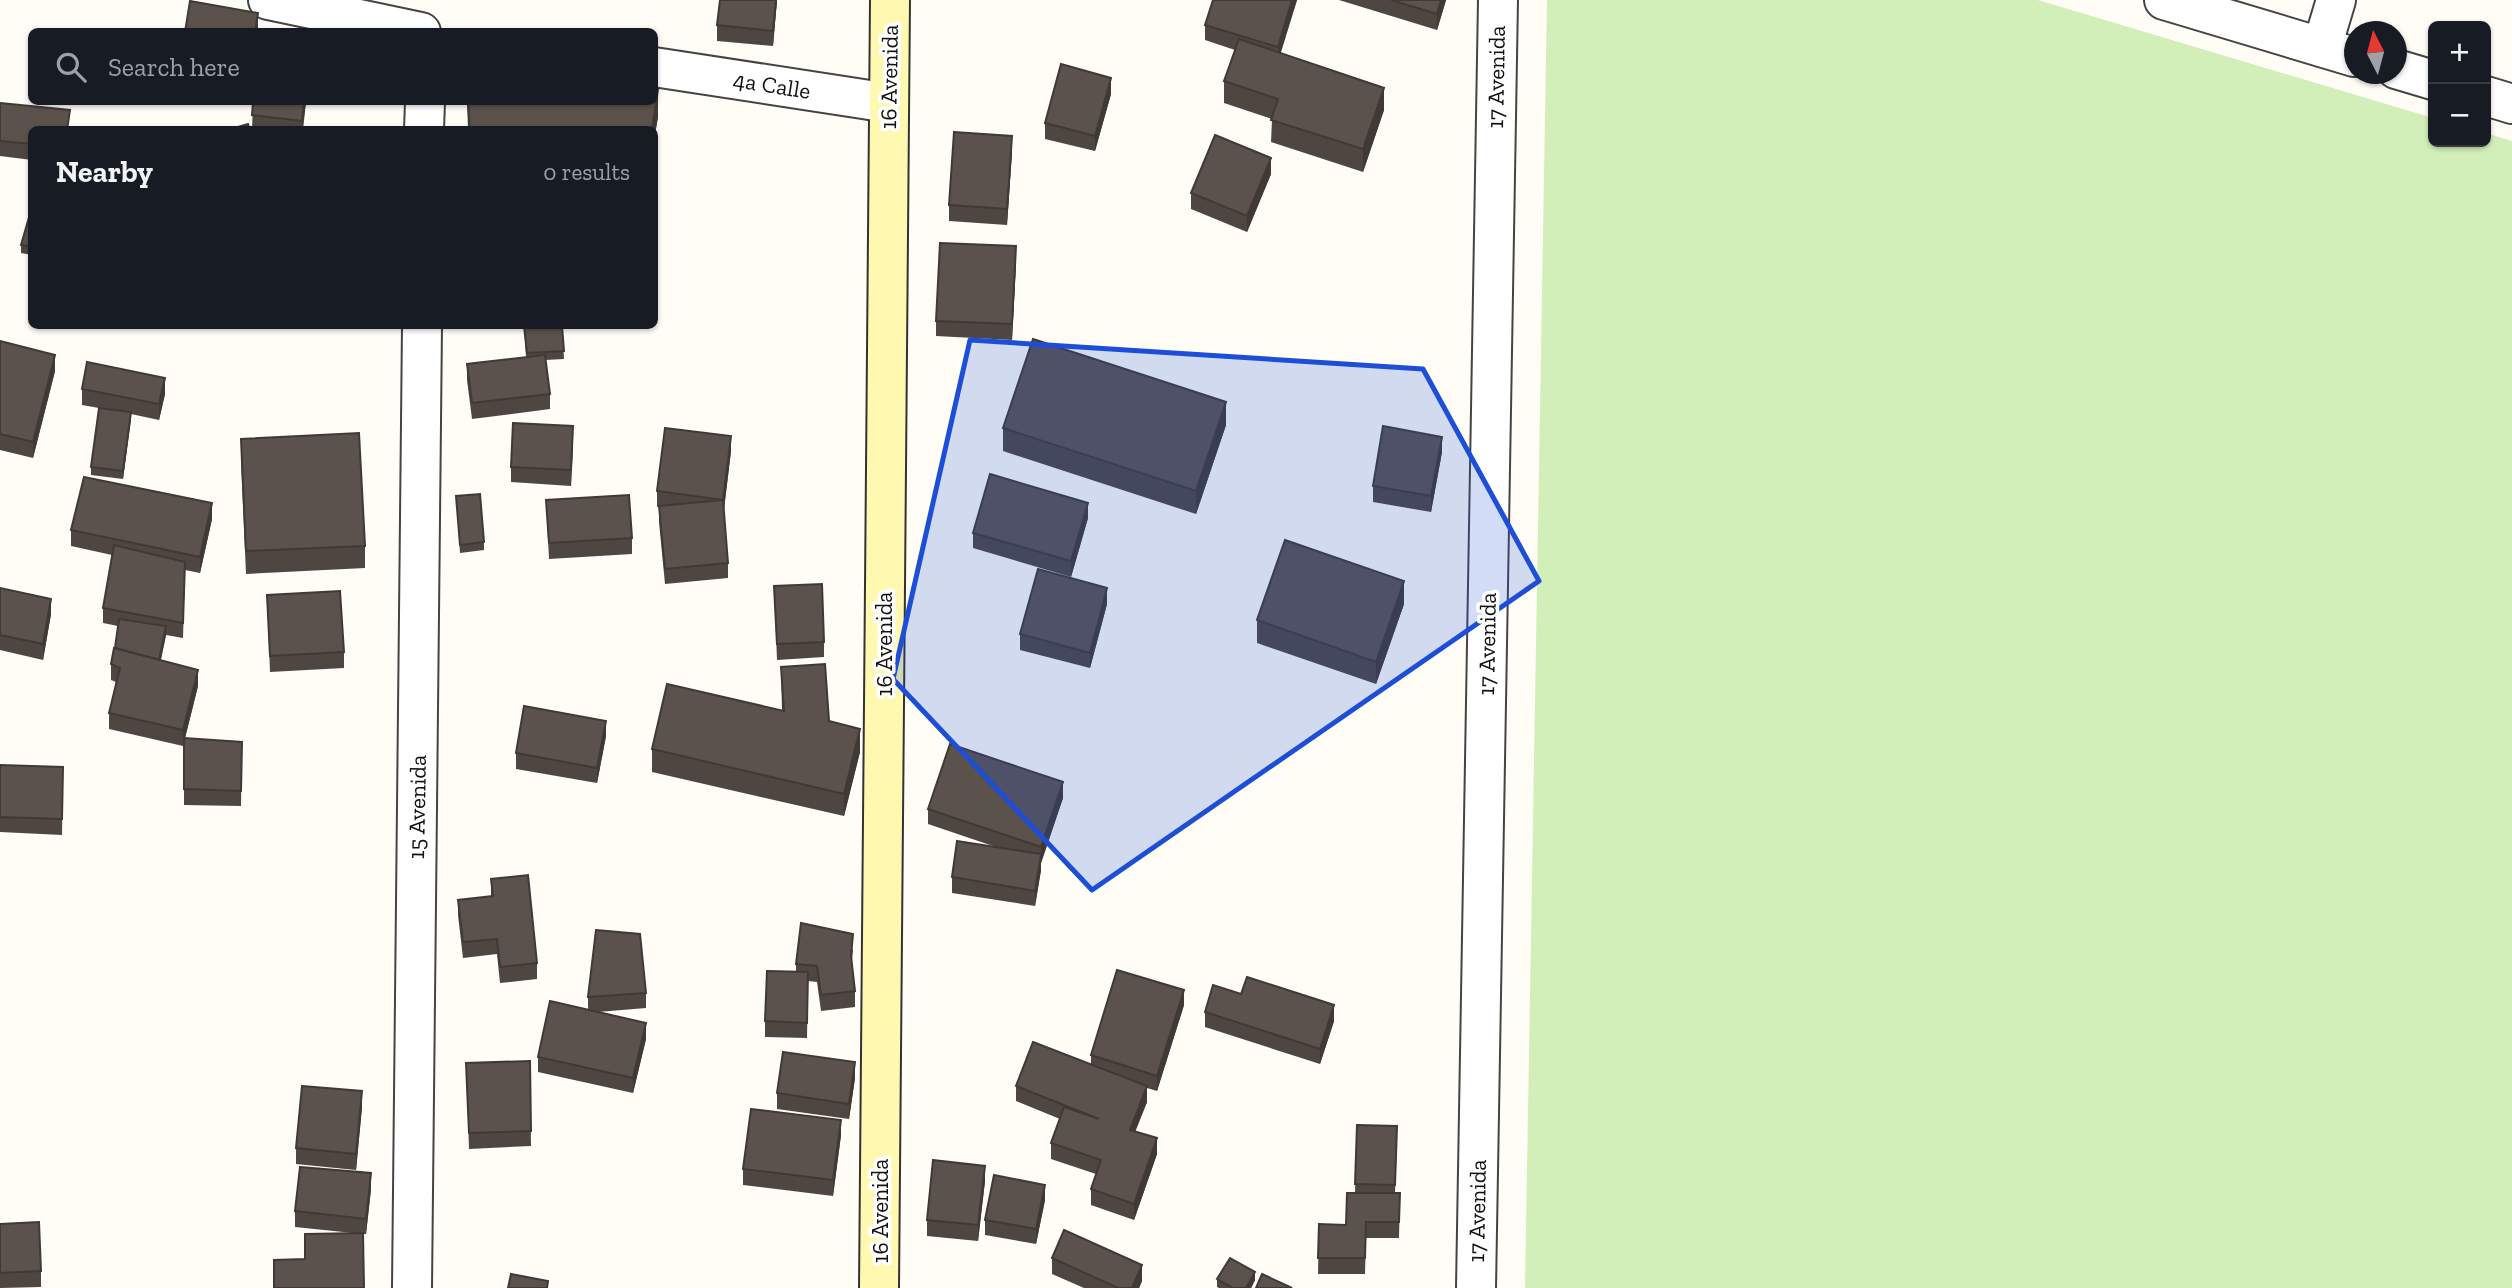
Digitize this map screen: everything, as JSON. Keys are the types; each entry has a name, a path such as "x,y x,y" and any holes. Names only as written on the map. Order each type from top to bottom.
{"main road":[{"name":"16 Avenida","path":"879,1288 890,0"}],"street":[{"path":"268,0 404,28"},
{"path":"423,28 426,0"},
{"name":"17 Avenida","path":"1476,1288 1498,0"},
{"path":"2165,0 2338,52 2336,0"},
{"name":"4a Calle","path":"658,69 889,103"},
{"path":"2407,72 2428,79"},
{"path":"2491,98 2512,104"},
{"path":"424,126 425,105"},
{"name":"15 Avenida","path":"412,1288 422,329"}],"highlighted area":[{"path":"970,340 1423,369 1539,581 1092,890 893,679"}],"green space":[{"path":"1547,0 2038,0 2428,117 2428,147 2491,147 2491,135 2512,141 2512,1288 1525,1288"}],"building":[{"path":"720,0 776,0 773,31 717,25"},
{"path":"1213,0 1292,0 1278,47 1205,25"},
{"path":"1391,0 1441,0 1437,14"},
{"path":"190,1 258,13 256,28 186,28"},
{"path":"1239,39 1384,88 1363,149 1271,120 1278,99 1224,81"},
{"path":"1061,64 1111,78 1095,136 1045,123"},
{"path":"0,103 70,110 68,126 28,126 28,144 0,141"},
{"path":"253,105 304,105 302,121 252,115"},
{"path":"468,105 656,105 653,126 470,126"},
{"path":"954,132 1012,136 1007,209 949,205"},
{"path":"1215,135 1271,158 1247,216 1191,193"},
{"path":"28,221 28,246 21,245"},
{"path":"940,243 1016,246 1012,324 936,321"},
{"path":"524,329 562,329 564,351 527,353"},
{"path":"1033,339 1226,402 1196,491 1003,428"},
{"path":"0,341 55,355 33,442 0,434"},
{"path":"545,355 550,394 472,403 467,364"},
{"path":"87,362 165,378 159,404 82,389"},
{"path":"99,408 131,412 123,471 91,467"},
{"path":"513,423 573,426 571,470 511,467"},
{"path":"1383,426 1442,437 1431,496 1373,486"},
{"path":"665,428 731,436 723,500 657,491"},
{"path":"359,433 365,546 246,551 241,439"},
{"path":"990,474 1088,503 1071,561 973,533"},
{"path":"84,477 212,503 200,557 71,530"},
{"path":"480,494 484,542 460,545 456,496"},
{"path":"629,495 632,538 549,543 546,500"},
{"path":"723,500 728,563 665,569 659,506"},
{"path":"1285,540 1404,581 1376,662 1257,620"},
{"path":"114,545 185,562 183,623 103,608"},
{"path":"1038,569 1107,588 1090,653 1020,634"},
{"path":"822,584 824,642 777,644 774,586"},
{"path":"0,588 51,599 43,644 0,635"},
{"path":"340,591 344,652 270,656 267,595"},
{"path":"119,619 166,626 159,660 115,648"},
{"path":"114,648 198,670 183,730 109,713 120,668 111,664"},
{"path":"825,664 829,721 860,729 844,794 652,749 667,684 784,711 781,667"},
{"path":"524,706 606,721 597,768 516,753"},
{"path":"184,738 242,742 241,791 184,789"},
{"path":"950,744 1063,782 1041,847 928,809"},
{"path":"0,765 63,767 62,819 0,817"},
{"path":"957,841 1041,854 1035,891 952,877"},
{"path":"528,875 537,963 500,967 497,939 463,942 458,900 493,896 491,879"},
{"path":"801,923 853,934 851,956 855,991 821,995 817,966 796,964"},
{"path":"596,930 640,934 646,993 588,997"},
{"path":"1117,970 1184,990 1157,1076 1091,1055"},
{"path":"767,971 808,972 807,1023 765,1021"},
{"path":"1247,977 1334,1005 1320,1049 1205,1012 1213,985 1241,994"},
{"path":"550,1001 646,1023 633,1078 538,1057"},
{"path":"1033,1042 1147,1086 1130,1130 1157,1138 1134,1204 1091,1189 1101,1160 1051,1143 1064,1107 1099,1119 1016,1086"},
{"path":"783,1052 855,1062 849,1104 777,1093"},
{"path":"530,1061 531,1131 469,1133 466,1063"},
{"path":"302,1086 362,1091 356,1154 296,1148"},
{"path":"751,1109 841,1120 833,1180 743,1169"},
{"path":"1357,1125 1397,1126 1395,1185 1355,1184"},
{"path":"933,1160 985,1166 978,1225 927,1220"},
{"path":"300,1167 371,1173 366,1219 295,1211"},
{"path":"994,1175 1045,1185 1036,1229 985,1220"},
{"path":"1347,1193 1400,1193 1399,1222 1366,1222 1365,1258 1318,1258 1319,1224 1346,1225"},
{"path":"39,1222 41,1271 0,1273 0,1224"},
{"path":"1064,1230 1142,1265 1132,1288 1118,1288 1052,1258"},
{"path":"363,1233 364,1288 274,1288 274,1260 305,1259 305,1234"},
{"path":"1230,1258 1255,1272 1246,1288 1233,1288 1217,1279"},
{"path":"511,1274 548,1281 547,1288 508,1288"},
{"path":"1262,1274 1292,1288 1256,1288"}]}
